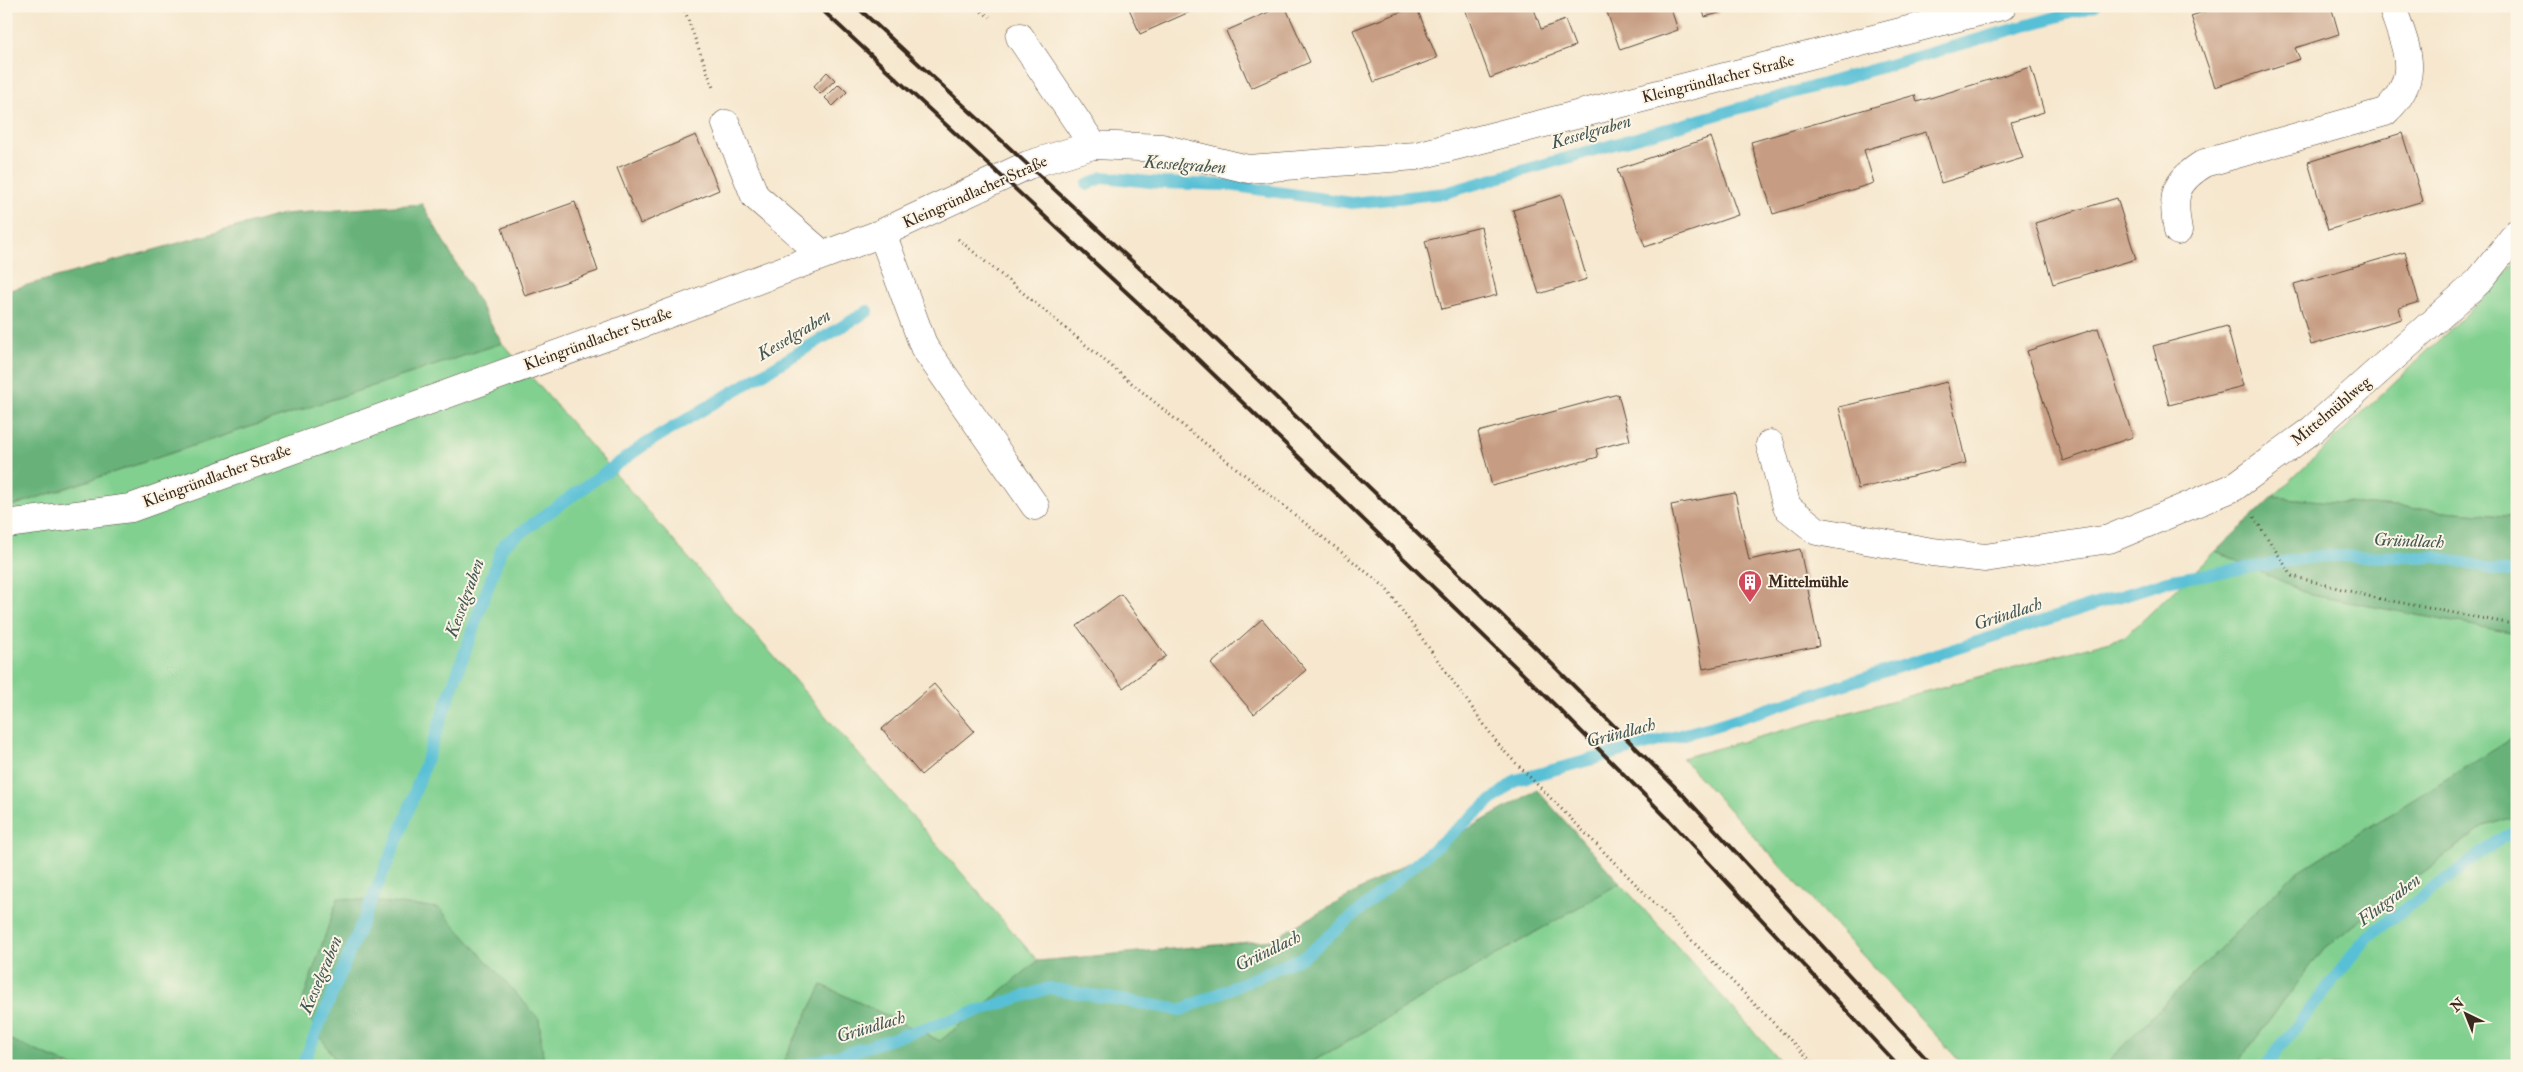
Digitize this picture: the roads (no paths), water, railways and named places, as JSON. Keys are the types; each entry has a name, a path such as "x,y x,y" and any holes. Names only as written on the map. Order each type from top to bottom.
{"street":[{"name":"Kleingründlacher Straße","path":"6,524 131,508 633,327 882,233 927,214 1028,165 1093,145 1162,148 1248,168 1416,156 1972,10 2002,6"},
{"path":"2178,231 2174,209 2177,189 2193,170 2205,163 2385,112 2399,99 2408,78 2407,54 2392,6"},
{"path":"1020,37 1093,145"},
{"path":"726,124 755,196 822,255"},
{"path":"882,233 924,347 1035,506"},
{"name":"Mittelmühlweg","path":"1770,444 1786,507 1817,531 1932,552 1985,558 2109,539 2234,487 2312,430 2479,281 2517,233"}],"waterway":[{"name":"Kesselgraben","path":"1087,185 1103,177 1160,183 1229,185 1352,203 1445,193 2094,6"},
{"name":"Kesselgraben","path":"302,1066 404,823 503,545 644,445 868,311"},
{"name":"Gründlach","path":"799,1066 845,1054 1049,988 1181,1010 1305,956 1516,780 1714,726 2171,580 2321,556 2437,557 2517,574"},
{"name":"Flutgraben","path":"2265,1066 2367,937 2501,839 2517,832"}],"railway":[{"path":"818,6 1178,340 1558,708 1669,820 1898,1066"},
{"path":"856,6 1200,324 1538,650 1685,797 1933,1066"}],"place":[{"name":"Mittelmühle","path":"1750,603"}]}
